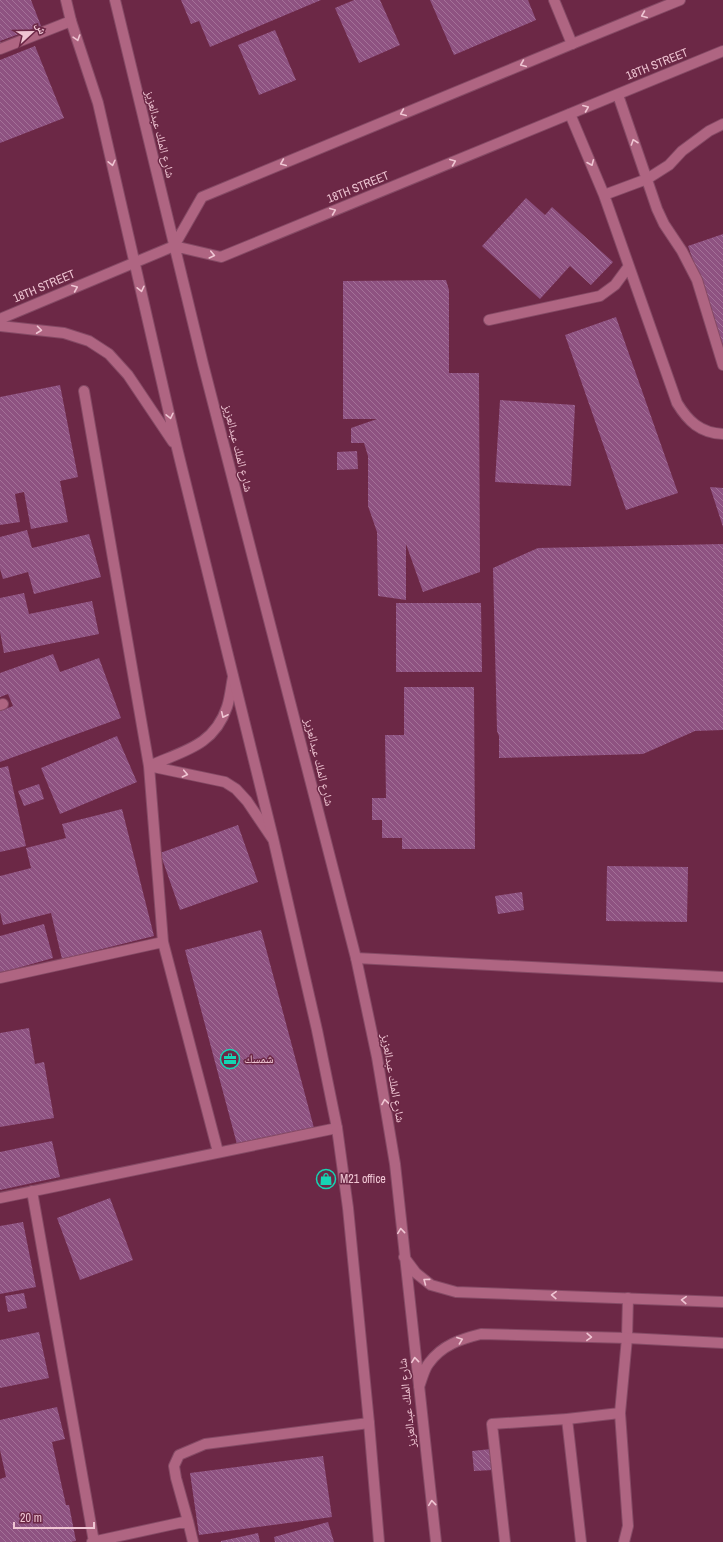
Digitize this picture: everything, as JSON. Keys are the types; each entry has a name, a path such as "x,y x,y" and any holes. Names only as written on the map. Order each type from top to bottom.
{"street":[{"path":"66,0 71,21 98,103 177,448 273,838 317,1030 337,1128 348,1208 380,1542"},
{"name":"شارع الملك عبدالعزيز","path":"115,0 203,364 356,958 377,1057 394,1157 436,1542"},
{"path":"554,0 572,44"},
{"path":"174,246 202,197 680,0"},
{"path":"0,49 71,21"},
{"name":"18TH STREET","path":"0,319 174,246 221,257 723,51"},
{"path":"618,95 657,209 664,224 682,251 697,280 723,365"},
{"path":"570,114 604,195 676,403 686,417 698,427 716,434 723,434"},
{"path":"604,195 647,179 669,165 682,151 709,131 723,124"},
{"path":"489,320 600,296 615,285 629,266"},
{"path":"0,326 64,333 89,341 110,354 128,375 177,448"},
{"path":"84,391 149,766 163,942 218,1152"},
{"path":"149,766 199,744 211,736 227,707 233,677"},
{"path":"149,766 225,782 236,789 273,838"},
{"path":"0,978 163,942"},
{"path":"356,958 723,977"},
{"path":"0,1198 337,1128"},
{"path":"32,1191 93,1542 188,1521"},
{"path":"404,1257 416,1273 431,1285 456,1292 723,1302"},
{"path":"624,1542 628,1526 620,1413 627,1338 628,1298"},
{"path":"418,1388 428,1363 443,1349 458,1340 481,1334 627,1338 723,1343"},
{"path":"505,1542 492,1424 567,1419 620,1413"},
{"path":"567,1419 581,1542"},
{"path":"193,1542 174,1466 179,1455 205,1444 369,1423"}],"building":[{"path":"0,0 31,0 41,26 0,41"},
{"path":"181,0 321,0 210,47 199,21 191,24"},
{"path":"354,0 380,0 400,45 359,63 335,8"},
{"path":"430,0 528,0 536,20 454,55"},
{"path":"275,30 296,80 259,95 238,45"},
{"path":"0,41 3,47 0,48"},
{"path":"35,46 64,118 0,143 0,60"},
{"path":"526,198 545,215 552,207 613,262 591,285 570,266 540,299 482,246"},
{"path":"723,234 723,345 688,246"},
{"path":"446,280 449,290 449,373 479,373 480,572 423,592 406,544 406,600 378,596 377,532 368,506 368,456 364,443 351,443 351,428 377,419 343,419 343,281"},
{"path":"616,317 678,493 626,510 565,335"},
{"path":"60,385 78,477 60,481 68,522 31,529 24,492 15,494 20,522 0,525 0,397"},
{"path":"500,400 575,405 571,486 495,482"},
{"path":"357,451 358,469 337,470 337,452"},
{"path":"710,487 723,488 723,527"},
{"path":"27,530 32,548 89,534 101,577 34,594 28,572 3,579 0,569 0,537"},
{"path":"723,544 723,730 695,731 643,754 499,758 493,568 538,548"},
{"path":"24,593 29,614 92,601 99,634 4,653 0,632 0,598"},
{"path":"396,603 481,603 482,672 396,672"},
{"path":"53,654 60,672 99,658 121,718 0,762 0,711 13,706 8,694 0,697 0,673"},
{"path":"404,687 474,687 475,849 402,849 402,838 382,838 382,820 372,820 372,798 386,798 385,735 404,735"},
{"path":"117,736 137,782 60,814 41,768"},
{"path":"8,766 26,846 0,852 0,768"},
{"path":"39,784 44,799 24,806 18,791"},
{"path":"122,809 154,936 62,959 51,913 3,925 0,912 0,876 31,868 26,848 66,838 62,824"},
{"path":"238,825 258,882 180,910 160,853"},
{"path":"607,866 688,867 687,922 606,921"},
{"path":"522,892 524,910 498,914 495,896"},
{"path":"44,924 53,958 0,973 0,936"},
{"path":"261,930 314,1128 238,1148 185,950"},
{"path":"29,1028 35,1064 44,1062 54,1118 0,1127 0,1033"},
{"path":"52,1141 60,1177 0,1190 0,1152"},
{"path":"110,1198 133,1260 80,1280 57,1218"},
{"path":"23,1222 36,1287 0,1294 0,1226"},
{"path":"24,1293 27,1308 8,1312 5,1296"},
{"path":"39,1332 49,1378 0,1388 0,1340"},
{"path":"57,1407 65,1439 52,1442 66,1505 69,1505 76,1541 0,1542 0,1479 6,1477 0,1450 0,1420"},
{"path":"491,1449 493,1470 474,1471 472,1451"},
{"path":"323,1456 332,1517 199,1535 190,1473"},
{"path":"328,1522 334,1542 275,1542 274,1537"},
{"path":"258,1533 260,1542 221,1542 221,1541"}],"place":[{"name":"شمسك","path":"230,1059"},
{"name":"M21 office","path":"326,1179"}]}
